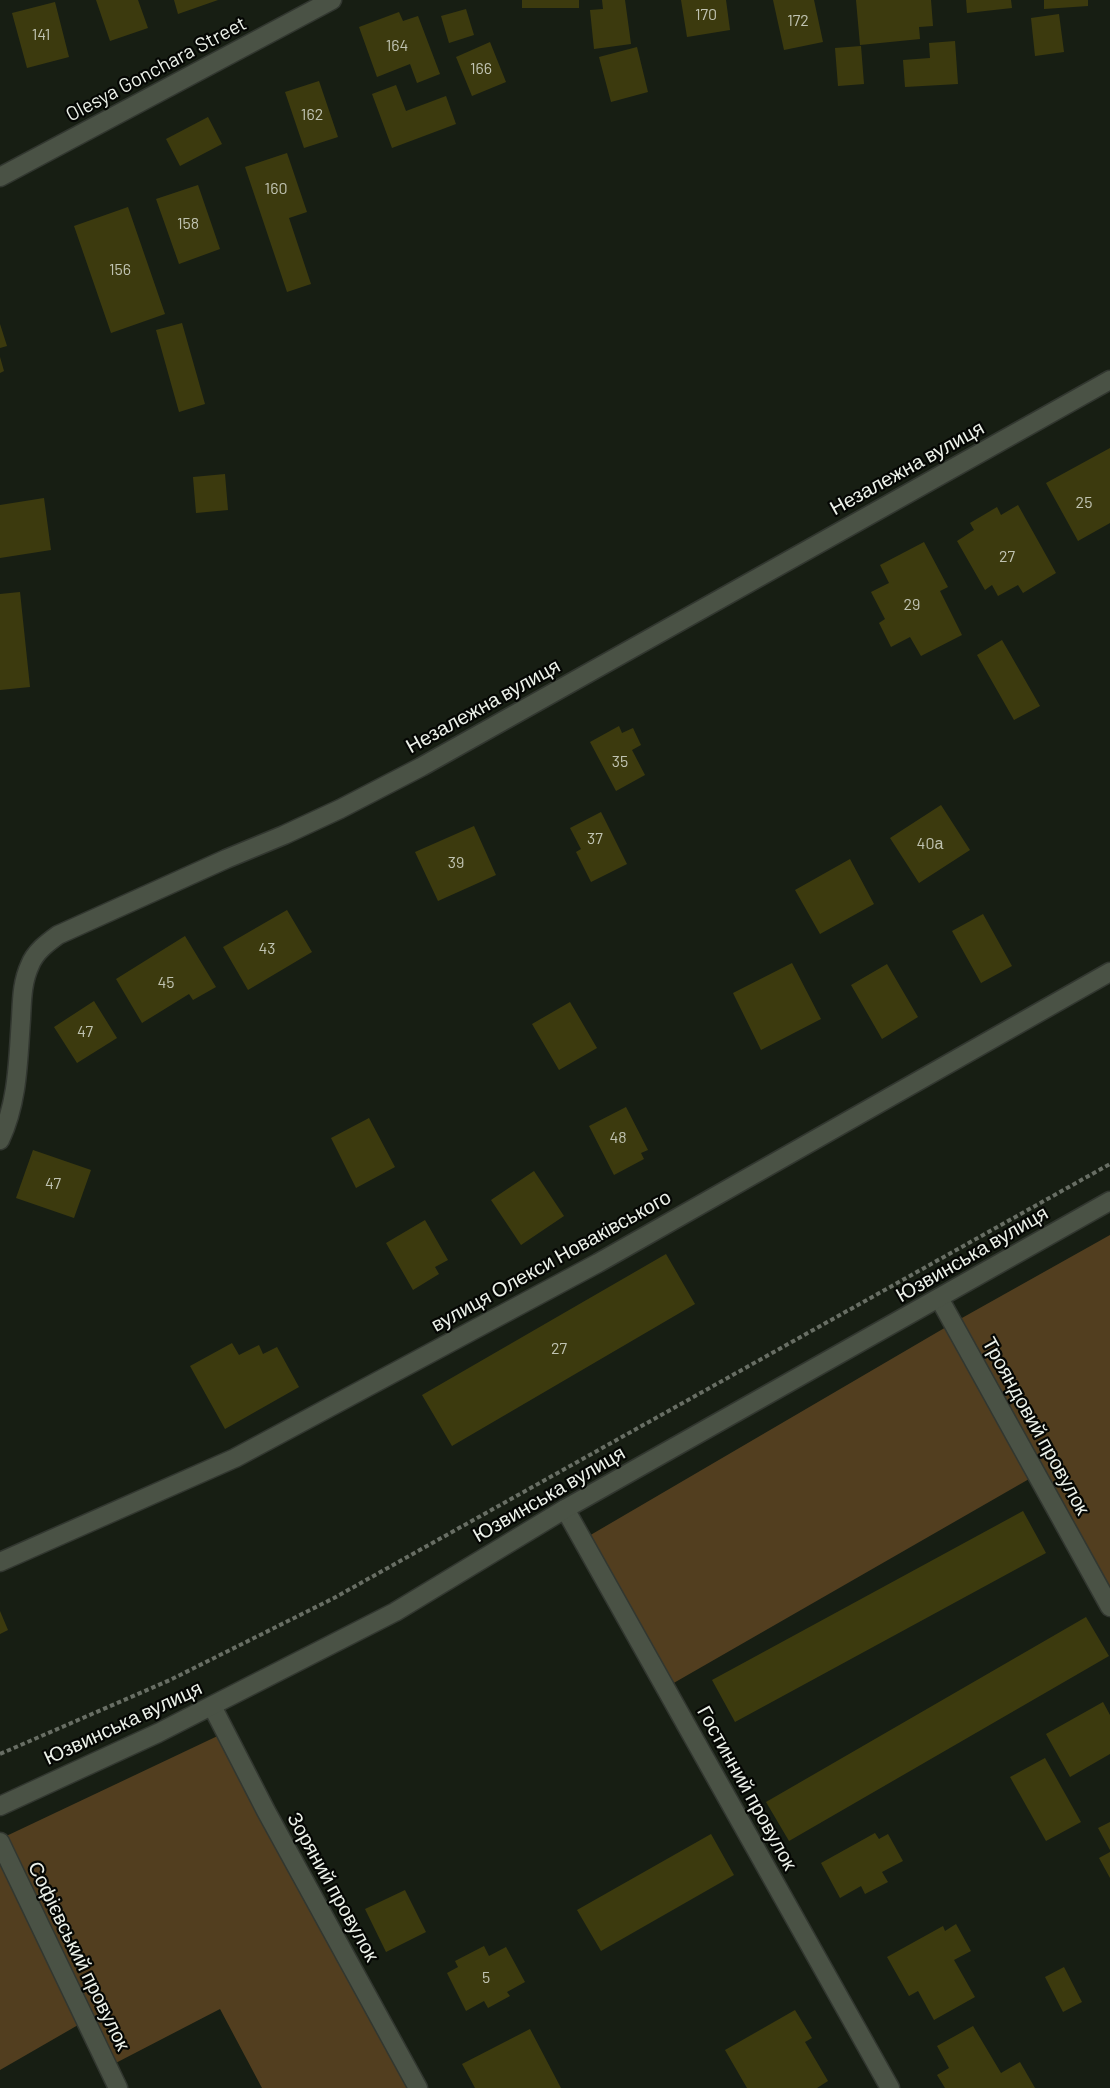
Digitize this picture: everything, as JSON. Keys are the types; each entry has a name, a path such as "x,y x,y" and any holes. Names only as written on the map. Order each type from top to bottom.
{"street":[{"name":"Olesya Gonchara Street","path":"0,177 333,0"},
{"name":"Незалежна вулиця","path":"0,1140 11,1114 16,1092 24,981 30,963 42,948 58,935 293,831 421,767 1110,380"},
{"name":"вулиця Олекси Новаківського","path":"0,1562 235,1458 598,1263 1110,972"},
{"name":"Юзвинська вулиця","path":"0,1806 159,1733 395,1612 565,1509 1110,1201"},
{"name":"Трояндовий провулок","path":"939,1298 1110,1607"},
{"name":"Гостинний провулок","path":"565,1509 890,2088"},
{"name":"Зоряний провулок","path":"212,1706 266,1812 418,2088"},
{"name":"Софієвський провулок","path":"0,1842 118,2088"}],"path":[{"path":"0,1754 170,1680 334,1598 1110,1164"}],"shaded area":[{"path":"1110,1235 1110,1607 1036,1475 665,1688 582,1540 953,1323"},
{"path":"226,1732 420,2088 262,2088 220,2009 108,2067 85,2021 0,2070 0,1839"}],"building":[{"path":"96,0 138,0 148,28 110,41"},
{"path":"174,0 218,0 178,14"},
{"path":"522,0 579,0 579,8 522,8"},
{"path":"602,0 625,0 631,44 594,49 590,10 603,9"},
{"path":"681,0 726,0 730,30 687,37"},
{"path":"773,0 814,0 823,42 784,50"},
{"path":"856,0 931,0 933,26 919,27 920,39 860,45"},
{"path":"966,0 1011,0 1012,8 967,13"},
{"path":"1044,0 1088,0 1088,6 1044,9"},
{"path":"55,2 69,57 27,68 12,13"},
{"path":"466,9 474,35 449,43 441,16"},
{"path":"399,12 403,21 418,16 440,74 417,83 410,64 377,77 359,27"},
{"path":"1059,14 1064,52 1035,56 1031,18"},
{"path":"955,41 958,84 905,87 903,60 930,58 929,43"},
{"path":"490,42 506,82 472,96 456,57"},
{"path":"861,46 864,84 838,86 835,48"},
{"path":"637,47 648,92 611,102 599,57"},
{"path":"319,81 338,137 304,148 285,92"},
{"path":"396,85 406,111 446,96 456,124 392,148 372,94"},
{"path":"208,117 222,144 180,166 166,139"},
{"path":"287,153 307,212 289,218 311,284 287,292 245,167"},
{"path":"198,185 220,249 179,264 156,199"},
{"path":"128,207 165,314 111,333 74,226"},
{"path":"182,323 205,404 179,412 156,330"},
{"path":"0,324 7,346 0,348"},
{"path":"0,357 4,371 0,373"},
{"path":"1110,448 1110,523 1078,541 1046,483"},
{"path":"225,474 228,510 196,513 193,477"},
{"path":"44,498 51,550 0,558 0,505"},
{"path":"1018,505 1056,573 1023,593 1018,585 998,596 992,585 985,590 957,541 974,530 970,523 997,507 1001,515"},
{"path":"924,542 948,587 940,591 962,635 921,656 910,637 891,647 879,623 885,619 871,592 889,583 880,565"},
{"path":"20,592 30,687 0,690 0,594"},
{"path":"1002,640 1040,706 1014,720 977,655"},
{"path":"619,726 622,733 633,728 641,745 632,750 645,775 616,791 590,742"},
{"path":"941,805 970,850 919,883 890,838"},
{"path":"601,812 627,864 591,882 576,852 581,849 570,828"},
{"path":"474,826 496,875 438,901 415,852"},
{"path":"850,859 874,904 820,934 795,890"},
{"path":"287,910 312,952 248,990 223,947"},
{"path":"983,914 1012,966 981,983 952,931"},
{"path":"185,936 216,987 193,1000 189,994 142,1023 116,979"},
{"path":"792,963 821,1019 761,1050 733,993"},
{"path":"887,964 918,1017 882,1039 851,985"},
{"path":"94,1001 117,1038 77,1063 54,1027"},
{"path":"570,1002 597,1048 559,1070 532,1024"},
{"path":"626,1107 648,1150 641,1153 644,1159 614,1175 589,1126"},
{"path":"369,1118 395,1167 356,1188 331,1138"},
{"path":"33,1150 91,1170 74,1218 16,1198"},
{"path":"534,1171 564,1216 521,1245 491,1200"},
{"path":"425,1220 448,1260 435,1267 439,1274 413,1290 386,1243"},
{"path":"666,1254 695,1304 452,1446 422,1395"},
{"path":"232,1343 239,1355 259,1345 263,1354 277,1347 299,1387 225,1429 190,1366"},
{"path":"1023,1511 1046,1553 735,1722 712,1680"},
{"path":"0,1611 8,1630 0,1634"},
{"path":"1086,1617 1109,1656 789,1841 766,1802"},
{"path":"1103,1702 1110,1715 1110,1754 1070,1777 1046,1734"},
{"path":"1045,1758 1081,1822 1046,1841 1010,1777"},
{"path":"1110,1822 1110,1850 1098,1828"},
{"path":"875,1833 879,1839 888,1834 903,1861 882,1872 888,1882 865,1894 861,1886 840,1898 821,1863"},
{"path":"711,1834 734,1875 601,1951 577,1910"},
{"path":"1110,1852 1110,1878 1099,1858"},
{"path":"405,1890 426,1932 386,1952 365,1909"},
{"path":"956,1924 971,1951 954,1960 975,1997 934,2020 918,1991 909,1996 887,1957 943,1926 945,1931"},
{"path":"484,1946 489,1956 506,1947 525,1982 507,1992 510,1996 488,2008 484,2001 466,2011 447,1973 458,1967 455,1961"},
{"path":"1064,1967 1082,2002 1063,2012 1045,1977"},
{"path":"795,2010 812,2038 805,2042 828,2081 817,2088 747,2088 725,2050"},
{"path":"973,2026 1001,2073 1020,2062 1035,2088 945,2088 937,2075 949,2068 937,2046"},
{"path":"530,2029 561,2088 475,2088 462,2064"}]}
